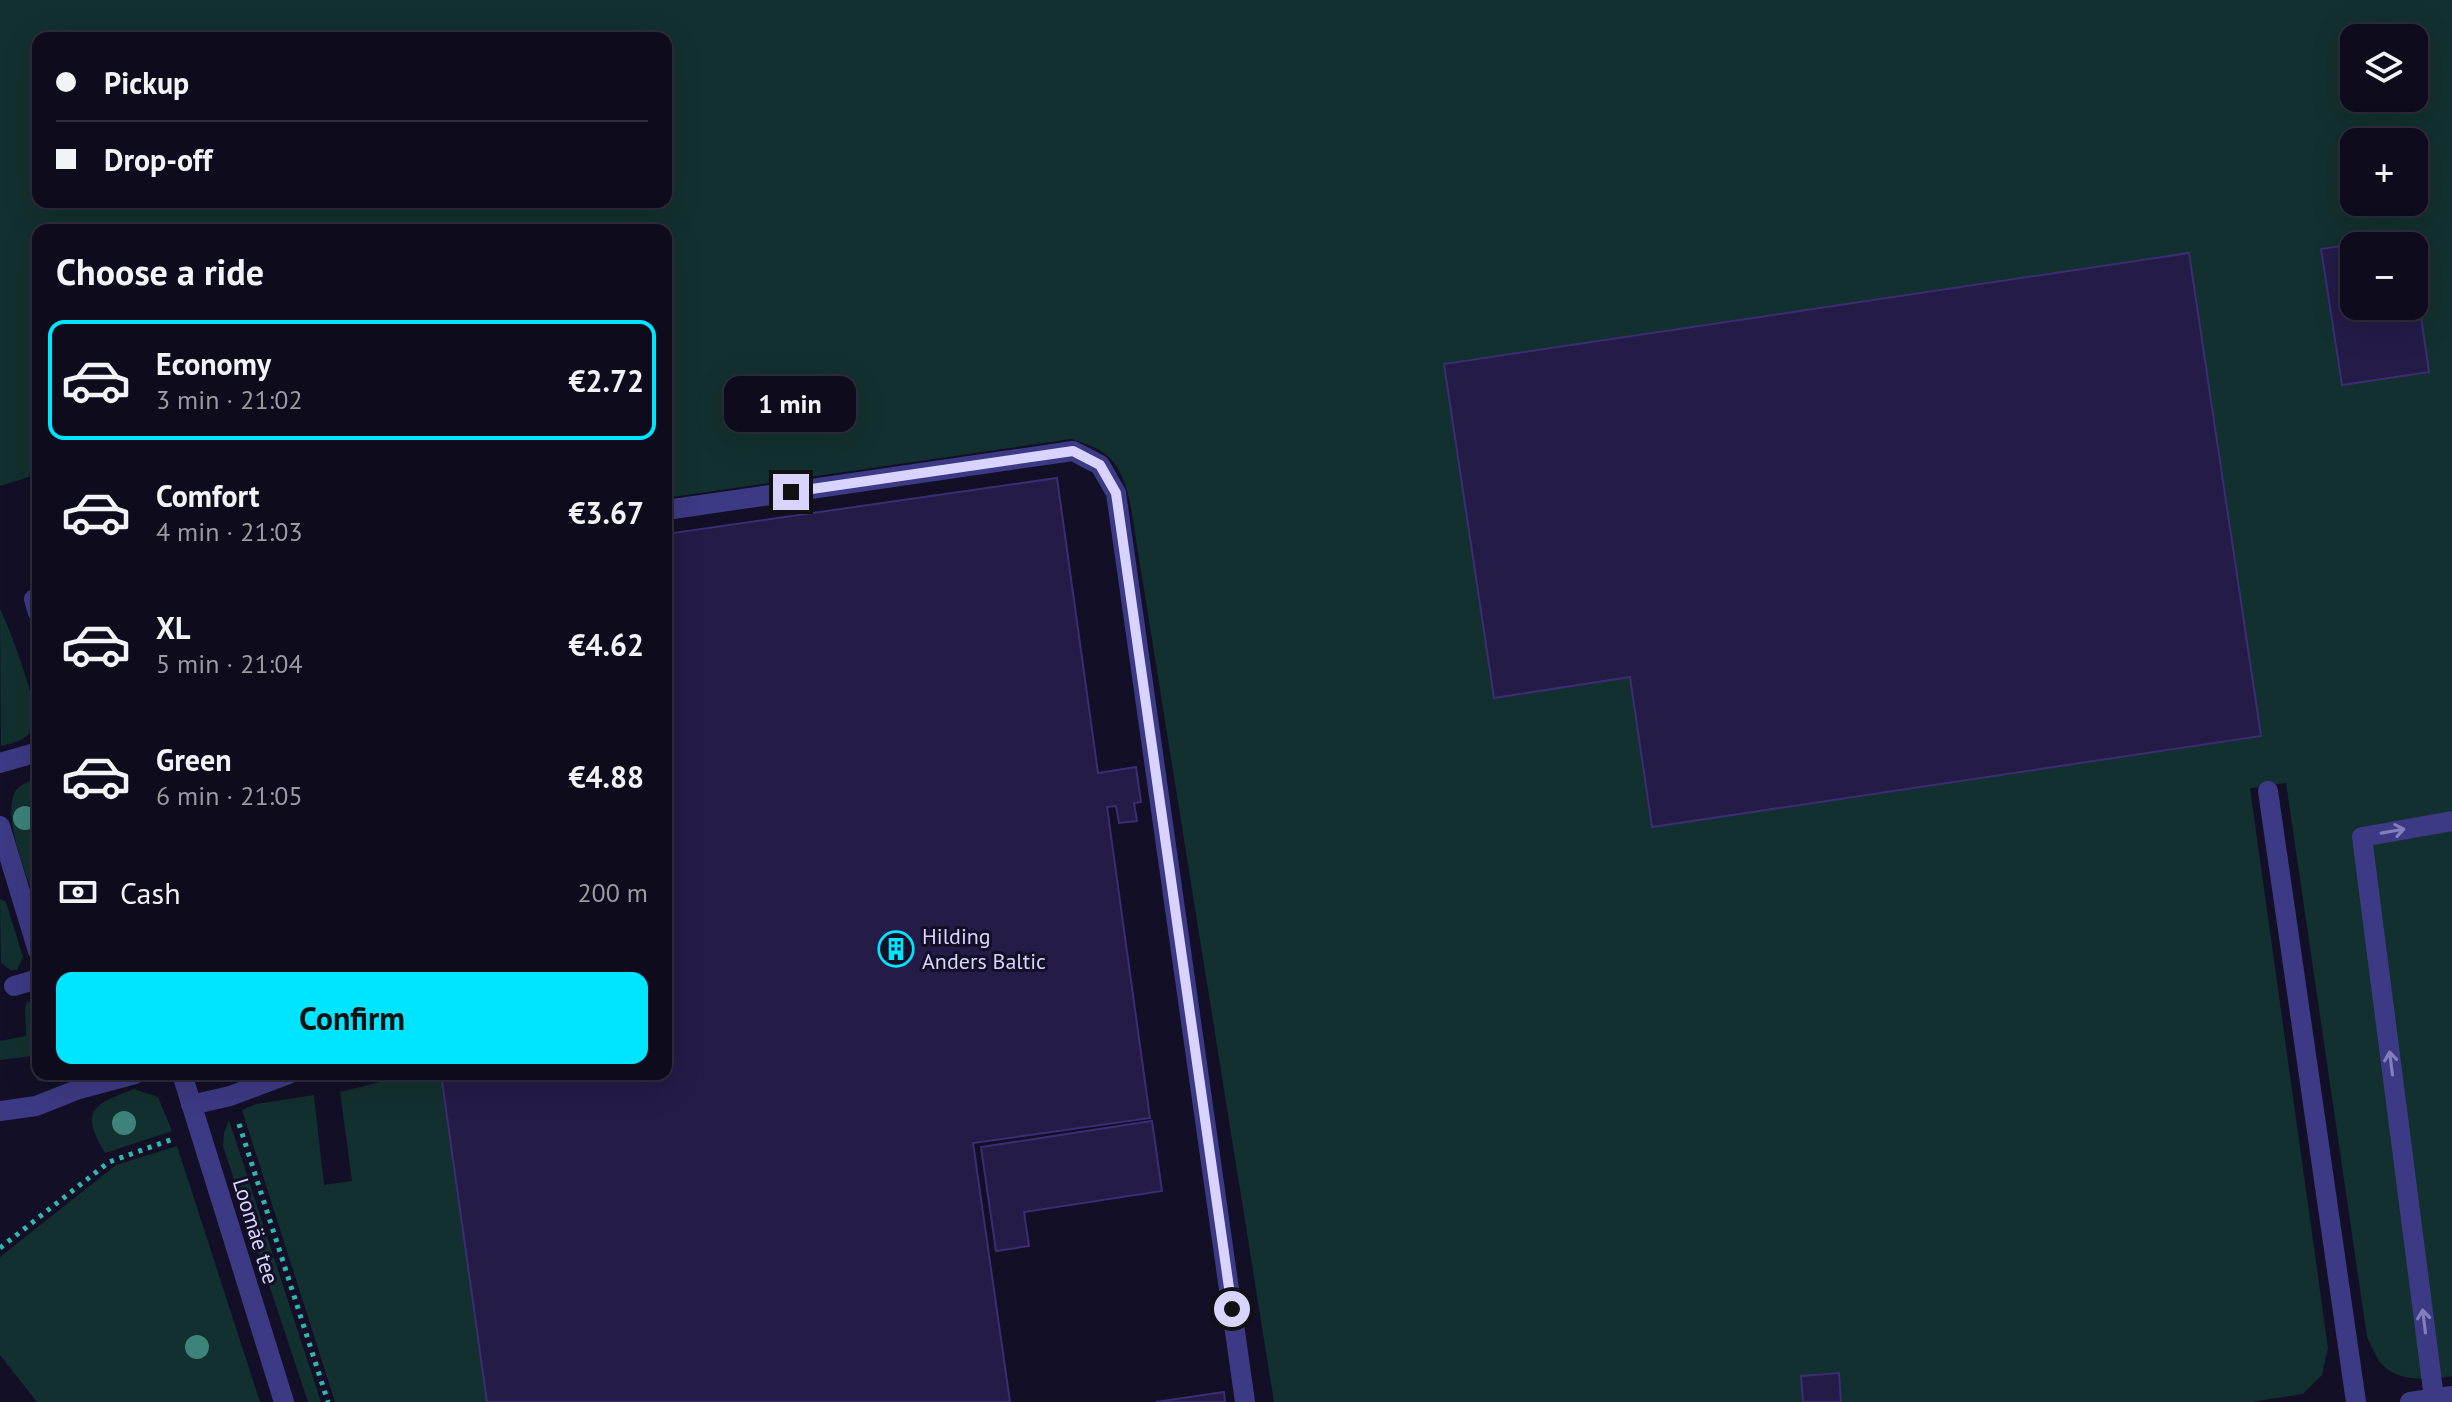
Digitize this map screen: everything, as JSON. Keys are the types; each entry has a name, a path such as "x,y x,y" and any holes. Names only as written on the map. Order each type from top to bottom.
{"street":[{"path":"672,509 1073,451 1100,465 1116,493 1245,1402"},
{"path":"0,763 32,754"},
{"path":"2268,791 2356,1402"},
{"path":"2410,1402 2443,1397 2362,837 2452,821"},
{"path":"0,826 7,875 32,936"},
{"path":"14,986 32,981"},
{"name":"Loomäe tee","path":"184,1080 284,1402"},
{"path":"191,1105 230,1096 273,1080"},
{"path":"0,1111 36,1106 77,1081"}],"path":[{"path":"230,1096 328,1402"},
{"path":"0,1248 109,1162 199,1129"}],"green space":[{"path":"0,0 2452,0 2452,1376 2423,1379 2394,1373 2379,1361 2367,1337 2286,783 2250,788 2328,1348 2322,1375 2303,1394 2251,1402 1841,1402 1838,1373 1801,1376 1803,1402 1274,1402 1130,502 1122,477 1112,460 1096,448 1071,439 672,497 672,224 32,224 32,476 0,486"},
{"path":"0,609 32,700 32,729 17,742 1,746"},
{"path":"32,780 32,890 11,815 16,790"},
{"path":"0,899 6,902 23,957 17,970 10,970 1,963"},
{"path":"32,1001 32,1056 0,1060 0,1041 26,1036 27,1002"},
{"path":"388,1080 442,1080 487,1402 335,1402 242,1110 256,1104 314,1095 324,1185 352,1181 340,1092"},
{"path":"134,1089 158,1097 172,1131 105,1153 93,1127 95,1110 109,1099"},
{"path":"229,1120 321,1402 308,1402 223,1146"},
{"path":"177,1146 260,1402 37,1402 0,1355 0,1257 116,1165"}],"building":[{"path":"2340,246 2340,320 2421,320 2429,372 2342,385 2321,249"},
{"path":"2189,253 2261,736 1652,827 1630,677 1494,698 1444,364"},
{"name":"Hilding Anders Baltic","path":"1057,478 1098,773 1136,767 1141,802 1134,803 1137,821 1119,823 1116,806 1107,807 1150,1118 973,1143 1010,1402 487,1402 442,1080 672,1080 672,533"},
{"path":"1152,1121 1162,1191 1024,1212 1029,1246 996,1251 981,1147"},
{"path":"1839,1373 1841,1402 1803,1402 1801,1376"},
{"path":"1224,1392 1225,1402 1156,1402"}],"place":[{"name":"Hilding Anders Baltic","path":"896,949"}],"route":[{"path":"791,492 1073,451 1100,465 1116,493 1232,1309"}]}
